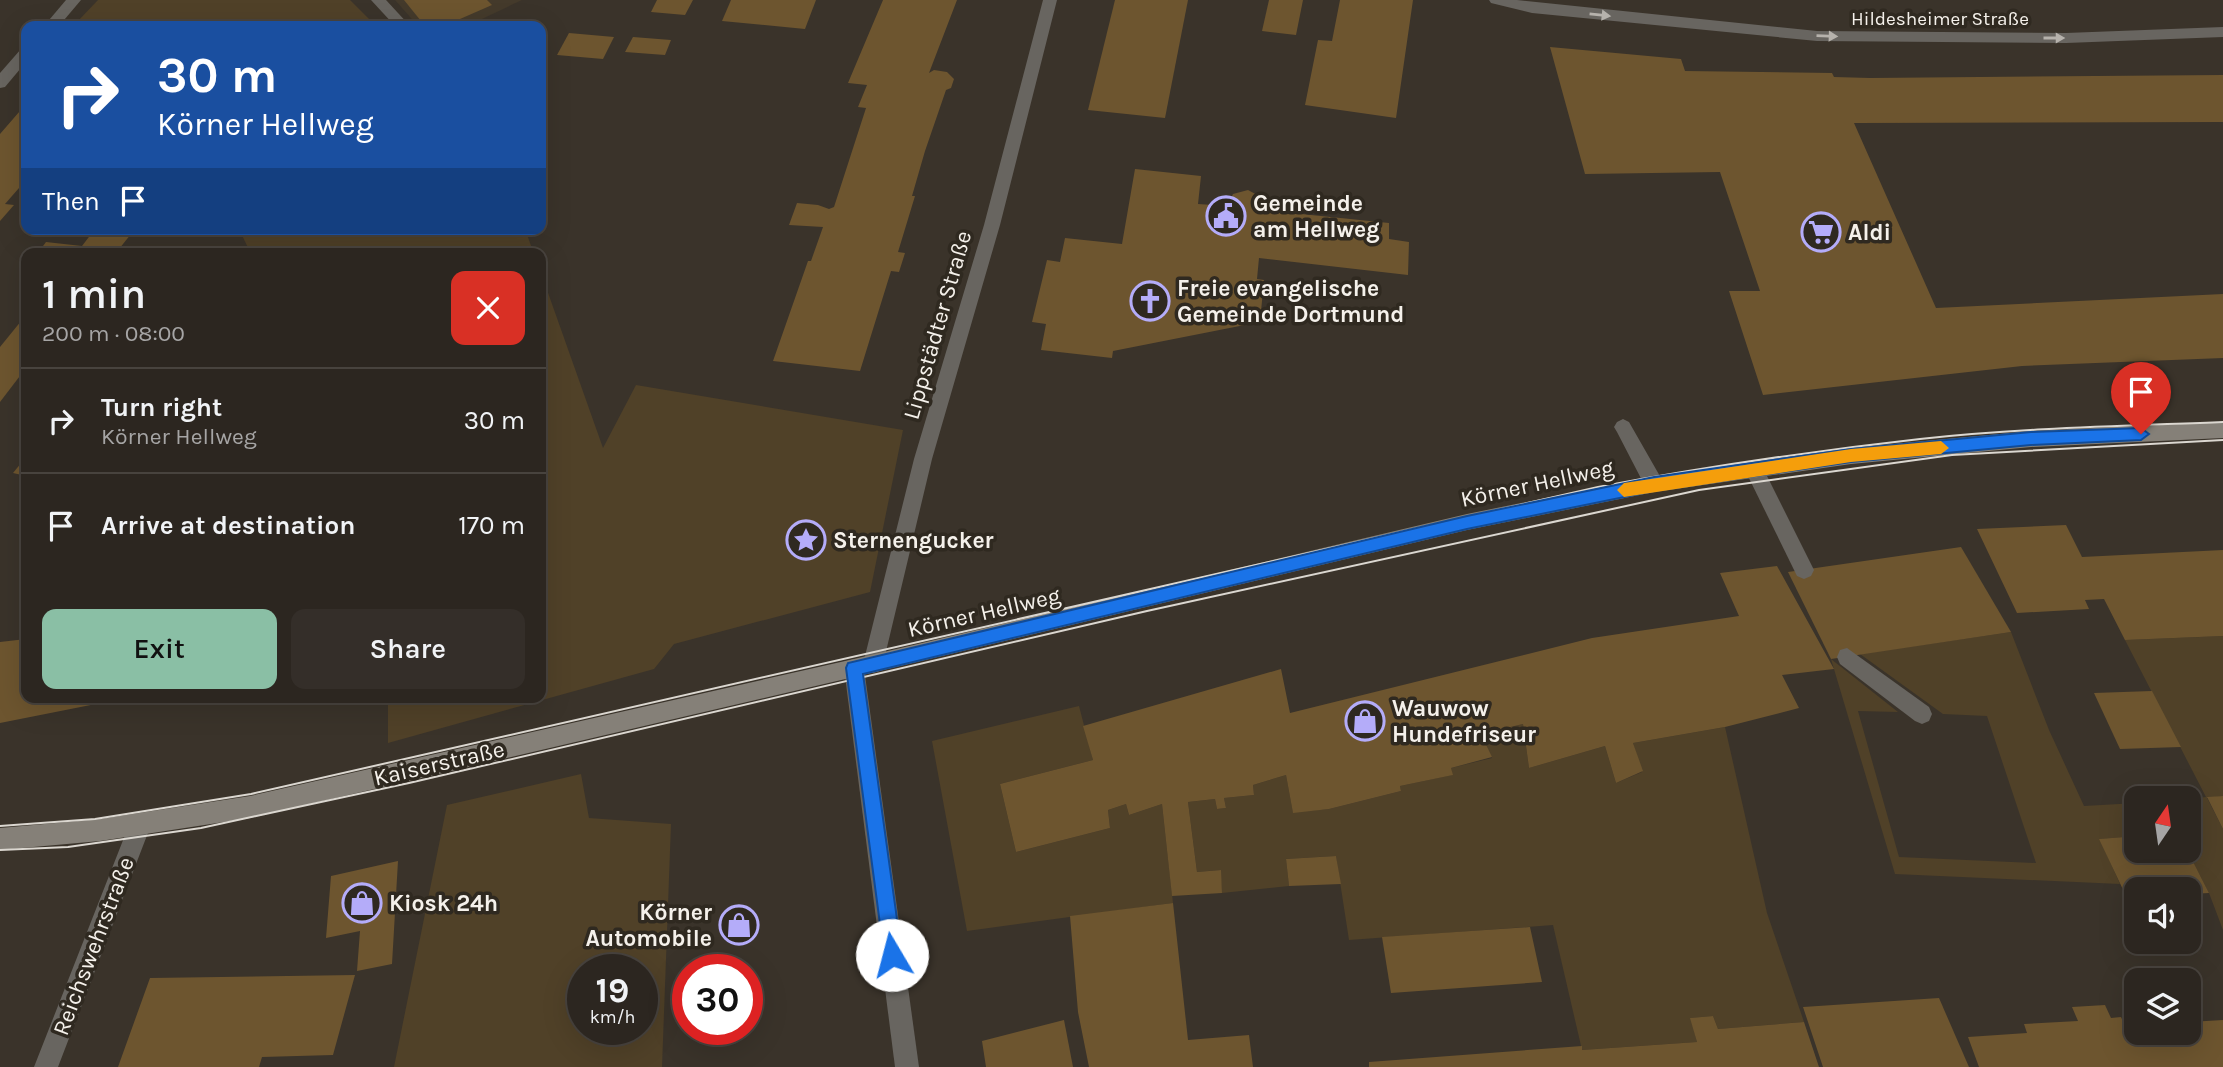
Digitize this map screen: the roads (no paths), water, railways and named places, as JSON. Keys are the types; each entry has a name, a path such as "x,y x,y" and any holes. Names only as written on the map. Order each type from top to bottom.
{"main road":[{"name":"Körner Hellweg","path":"864,666 1467,522 1654,484 1851,456 2031,439 2223,430"},
{"name":"Kaiserstraße","path":"0,839 34,838 140,825 250,807 864,666"}],"street":[{"path":"55,21 74,0"},
{"path":"378,0 397,21"},
{"name":"Lippstädter Straße","path":"864,666 992,225 1050,0"},
{"path":"1496,0 1532,8"},
{"name":"Hildesheimer Straße","path":"1532,8 1817,36 2066,38 2223,32"},
{"path":"0,83 21,59"},
{"path":"1623,427 1654,484"},
{"path":"1754,470 1804,570"},
{"path":"1847,657 1922,714"},
{"path":"864,666 907,1067"},
{"name":"Reichswehrstraße","path":"46,1067 140,825"}],"tram line":[{"path":"0,826 95,819 251,794 1598,487 1799,454 1958,435 2223,422"},
{"path":"0,850 68,847 201,828 409,783 1147,611 1699,490 1952,455 2223,440"}],"place":[{"name":"Gemeinde am Hellweg","path":"1226,216"},
{"name":"Aldi","path":"1821,232"},
{"name":"Freie evangelische Gemeinde Dortmund","path":"1150,301"},
{"name":"Sternengucker","path":"806,540"},
{"name":"Wauwow Hundefriseur","path":"1365,721"},
{"name":"Kiosk 24h","path":"362,903"},
{"name":"Körner Automobile","path":"739,925"}]}
